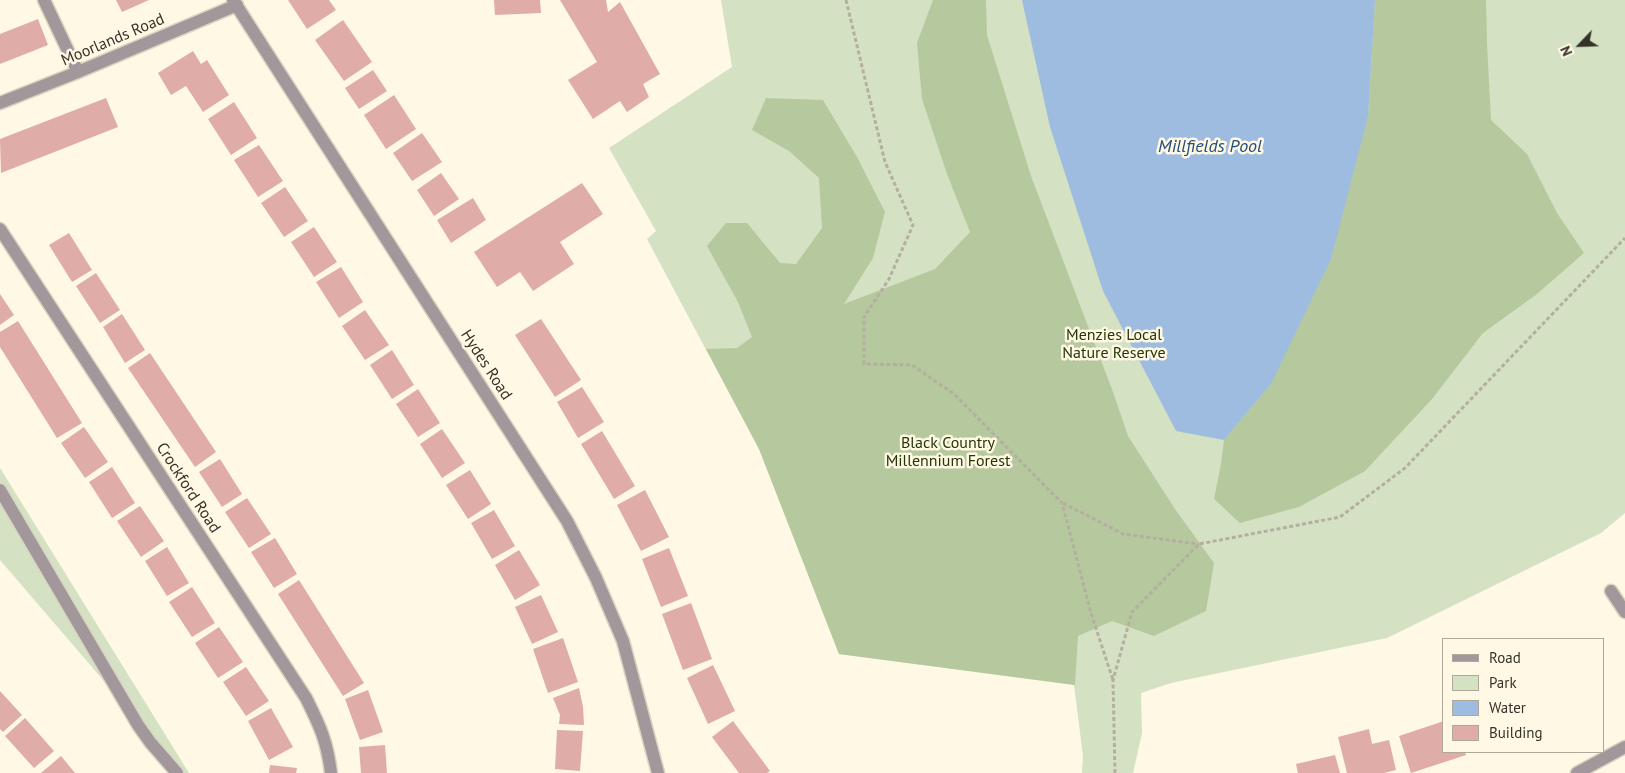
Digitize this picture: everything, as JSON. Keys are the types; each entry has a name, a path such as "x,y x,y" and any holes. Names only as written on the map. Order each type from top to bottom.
{"street":[{"path":"44,0 78,72"},
{"name":"Moorlands Road","path":"0,103 78,72 235,3"},
{"name":"Hydes Road","path":"235,3 567,521 596,578 623,641 658,773"},
{"name":"Crockford Road","path":"0,229 306,698 322,729 331,773"},
{"path":"0,490 138,724 150,742 177,773"},
{"path":"1610,591 1625,612"},
{"path":"1577,773 1625,747"}],"path":[{"path":"846,0 885,162 913,224 889,279 864,317 864,364 912,365 954,394 1062,503 1123,534 1199,544 1340,517 1405,468 1625,238"},
{"path":"1062,503 1091,613 1112,680 1114,773"},
{"path":"1112,680 1132,612 1199,544"}],"green space":[{"name":"Menzies Local Nature Reserve","path":"721,0 1625,0 1625,513 1601,533 1387,638 1171,683 1141,693 1142,733 1133,773 1082,773 1083,756 1074,685 839,654 759,449 647,239 656,231 609,148 732,67"},
{"name":"Black Country Millennium Forest","path":"933,0 986,0 987,35 1031,176 1128,436 1175,509 1214,563 1206,611 1154,636 1112,621 1078,636 1075,685 839,654 759,449 706,349 737,348 752,337 738,302 707,246 726,223 747,223 780,263 796,264 822,228 819,178 789,151 752,130 766,98 823,100 857,157 885,212 873,258 844,304 935,269 970,232 947,174 922,99 917,43"},
{"path":"1375,0 1486,0 1491,120 1527,154 1557,213 1584,253 1537,294 1483,333 1432,399 1365,471 1299,507 1240,523 1214,499 1224,440 1271,384 1368,116"},
{"path":"0,468 189,773 183,773 0,560"}],"water":[{"name":"Millfields Pool","path":"1022,0 1375,0 1368,116 1331,259 1271,384 1224,440 1176,431 1103,291 1050,127"}],"building":[{"path":"116,0 149,0 122,12"},
{"path":"288,0 329,0 336,10 307,29"},
{"path":"494,0 540,0 541,13 495,15"},
{"path":"560,0 606,0 608,12 620,2 660,74 643,84 649,97 627,112 620,101 593,119 568,80 597,62"},
{"path":"38,19 48,45 0,64 0,34"},
{"path":"343,20 372,62 344,81 315,40"},
{"path":"193,51 201,64 207,60 229,95 203,112 186,86 171,95 158,73"},
{"path":"373,70 387,91 359,109 345,88"},
{"path":"394,95 416,129 386,149 364,115"},
{"path":"106,98 118,127 1,173 0,139"},
{"path":"234,102 257,138 231,155 208,119"},
{"path":"422,133 442,162 412,181 393,153"},
{"path":"259,145 283,181 258,197 234,160"},
{"path":"441,173 459,199 434,216 417,190"},
{"path":"582,183 603,214 560,242 574,264 533,291 520,272 497,287 474,252"},
{"path":"285,187 308,221 284,237 261,203"},
{"path":"473,198 486,220 451,243 437,220"},
{"path":"314,227 337,262 314,277 291,242"},
{"path":"69,233 92,270 72,282 49,245"},
{"path":"341,267 363,302 339,318 316,282"},
{"path":"96,273 120,310 100,323 76,286"},
{"path":"0,294 14,315 0,325"},
{"path":"365,310 389,345 365,360 342,326"},
{"path":"122,314 145,350 125,363 103,327"},
{"path":"541,319 581,380 555,397 515,335"},
{"path":"18,321 82,423 57,438 0,347 0,332"},
{"path":"392,350 414,385 392,399 370,365"},
{"path":"150,353 216,452 195,467 128,368"},
{"path":"582,387 604,422 578,438 557,402"},
{"path":"418,389 440,423 418,437 396,404"},
{"path":"84,427 108,462 85,478 61,443"},
{"path":"442,429 465,463 442,478 420,444"},
{"path":"602,431 635,486 614,499 581,444"},
{"path":"220,459 242,494 222,507 199,472"},
{"path":"112,467 135,503 112,518 89,482"},
{"path":"470,470 491,504 468,519 446,485"},
{"path":"645,490 669,537 641,551 617,505"},
{"path":"247,498 271,534 249,548 225,512"},
{"path":"140,506 164,541 141,557 117,521"},
{"path":"494,510 515,546 492,559 471,523"},
{"path":"275,538 297,574 274,588 251,552"},
{"path":"167,547 189,583 167,596 145,561"},
{"path":"669,548 688,596 661,607 642,559"},
{"path":"519,550 540,585 515,600 495,565"},
{"path":"299,580 364,683 343,696 278,594"},
{"path":"192,587 215,623 192,637 169,602"},
{"path":"541,595 558,632 532,644 515,607"},
{"path":"691,603 712,659 683,670 662,614"},
{"path":"219,627 243,662 218,678 195,643"},
{"path":"563,638 578,682 548,693 533,649"},
{"path":"713,665 735,711 708,724 687,678"},
{"path":"246,667 269,701 246,716 223,682"},
{"path":"579,688 584,725 559,724 560,715 553,698"},
{"path":"368,690 383,732 360,740 345,699"},
{"path":"0,691 22,715 3,732 0,729"},
{"path":"271,708 293,747 269,760 248,721"},
{"path":"25,718 54,751 34,768 5,736"},
{"path":"733,721 770,771 767,773 739,773 712,737"},
{"path":"1442,722 1442,753 1465,753 1466,755 1411,773 1399,736"},
{"path":"1369,729 1372,744 1389,740 1396,770 1384,773 1347,773 1338,737"},
{"path":"557,730 583,731 580,771 555,769"},
{"path":"385,745 387,773 361,773 359,747"},
{"path":"1335,755 1340,773 1298,773 1296,764"},
{"path":"61,756 75,773 41,773"},
{"path":"270,765 297,768 296,773 269,773"}]}
